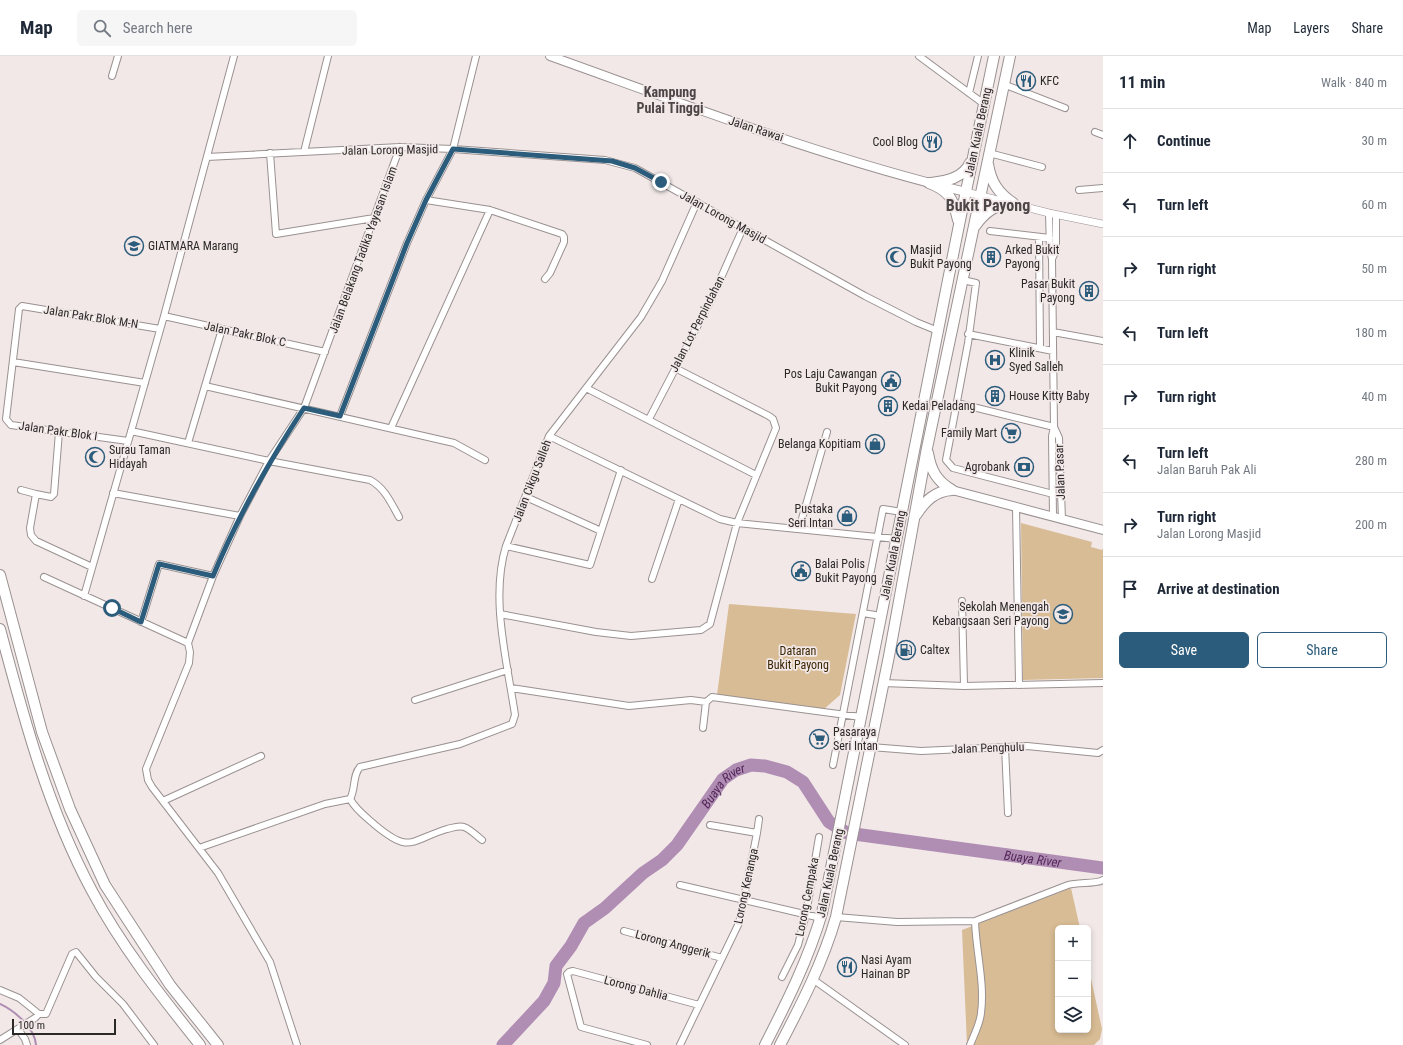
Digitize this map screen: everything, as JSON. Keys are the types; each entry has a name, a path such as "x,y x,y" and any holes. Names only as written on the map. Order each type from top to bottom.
{"highway":[{"name":"Jalan Kuala Berang","path":"765,1045 801,974 814,942 821,918 994,56"},
{"name":"Jalan Kuala Berang","path":"780,1045 814,980 827,947 836,917 871,747 927,448 1010,56"},
{"path":"929,183 955,178 968,167 973,157"},
{"path":"988,157 990,174 994,185 1013,203"},
{"path":"929,183 941,188 952,199 959,225"},
{"path":"974,228 986,212 999,206 1013,203"},
{"path":"927,448 931,468 935,476 942,484 952,490"},
{"path":"914,518 922,506 933,496 944,490 952,490"},
{"path":"0,575 42,732 70,809 95,864 105,885 135,935 170,985 218,1045"},
{"path":"0,629 29,737 57,814 92,892 158,993 200,1045"}],"main road":[{"name":"Jalan Rawai","path":"550,56 738,124 929,183 966,192"},
{"path":"952,490 1103,530"}],"street":[{"path":"112,76 118,56"},
{"path":"84,596 164,316 234,56"},
{"path":"304,152 328,56"},
{"path":"340,416 407,243 426,200 453,149 476,56"},
{"path":"918,56 984,104"},
{"path":"969,93 978,56"},
{"path":"1003,84 1065,108"},
{"path":"1095,132 1103,135"},
{"name":"Jalan Lorong Masjid","path":"207,157 400,148 453,149 612,161 635,168 865,296 916,322 938,331"},
{"name":"Jalan Belakang Tadika Yayasan Islam","path":"188,643 213,576 240,516 269,462 304,408 326,352 400,148"},
{"path":"270,153 276,234 374,218"},
{"path":"988,157 1042,167"},
{"path":"1079,190 1103,188"},
{"path":"966,192 1053,214 1103,224"},
{"path":"426,200 490,210 552,230 564,237 564,242 550,273 545,279"},
{"name":"Jalan Cikgu Salleh","path":"350,799 353,794 356,771 360,767 460,744 512,724 515,715 500,614 500,564 506,546 549,436 640,317 662,281 697,202"},
{"path":"391,428 490,210"},
{"name":"Jalan Pasar","path":"1053,214 1050,238 1052,259 1053,332 1053,517"},
{"name":"Jalan Pasar","path":"1052,259 1056,250 1053,214"},
{"name":"Jalan Lot Perpindahan","path":"649,419 712,298 743,228"},
{"path":"990,231 1050,238"},
{"path":"1039,237 1040,348"},
{"path":"963,280 976,283 968,334 968,344 946,456 948,465 953,468 1052,494"},
{"name":"Jalan Pakr Blok M-N","path":"12,362 19,309 22,306 160,328"},
{"name":"Jalan Pakr Blok C","path":"164,316 326,352"},
{"path":"188,443 222,329"},
{"path":"1053,332 1103,341"},
{"path":"968,334 1053,350"},
{"path":"12,362 144,383"},
{"name":"Jalan Pakr Blok I","path":"12,362 6,419 11,425 128,441"},
{"path":"500,614 596,632 631,636 701,630 708,626 712,621 718,593 738,523 776,428 772,419 675,368"},
{"path":"205,386 454,443 486,460"},
{"path":"586,388 756,475"},
{"path":"957,403 1054,426"},
{"name":"Jalan Pasar","path":"1054,426 1059,438 1062,519"},
{"path":"131,431 269,462 370,480 376,483 386,493 399,517"},
{"path":"21,490 51,497 54,496 59,432"},
{"path":"799,529 827,432"},
{"path":"549,436 720,519 738,523 897,539"},
{"path":"506,546 590,565 620,470"},
{"path":"36,494 30,528 33,538 36,541 92,566"},
{"path":"113,494 240,516"},
{"path":"526,497 601,530"},
{"path":"652,579 679,499"},
{"path":"1016,507 1019,684"},
{"path":"833,765 883,510 902,512"},
{"path":"141,622 159,564 213,576"},
{"path":"44,577 188,643 190,652 189,663 146,769 148,780 230,891 273,968 297,1045"},
{"path":"962,601 964,686"},
{"path":"863,614 881,616"},
{"path":"415,700 508,670"},
{"path":"883,683 964,686 1103,683"},
{"path":"511,688 629,706 691,700 706,702"},
{"path":"703,728 706,702 712,697 861,717"},
{"name":"Jalan Penghulu","path":"871,747 921,751 1034,746 1098,753 1103,750"},
{"path":"1005,747 1008,813"},
{"path":"163,801 261,756"},
{"path":"198,848 325,804 350,799 355,808 392,839 400,843 408,843 424,839 456,826 465,827 482,840"},
{"path":"757,833 759,819"},
{"name":"Lorong Kenanga","path":"680,1045 740,923 757,833 710,825"},
{"name":"Lorong Cempaka","path":"782,976 798,945 806,914 819,837"},
{"path":"836,917 897,922 974,921 1068,885 1080,882 1096,882 1103,880"},
{"path":"680,885 821,918"},
{"path":"970,1045 981,1015 983,990 976,949 974,921"},
{"name":"Lorong Anggerik","path":"624,931 722,958"},
{"path":"0,1040 37,1016 46,1014 72,954 76,952 96,977 123,1004 154,1045"},
{"name":"Lorong Dahlia","path":"647,1045 580,1027 567,974 573,971 699,1005"},
{"path":"814,980 905,1045"},
{"path":"0,990 19,998 37,1016"},
{"path":"19,1029 25,1039 26,1045"}],"green space":[{"name":"Sekolah Menengah Kebangsaan Seri Payong","path":"1021,523 1092,542 1091,547 1102,550 1103,548 1103,678 1023,680"},
{"name":"Dataran Bukit Payong","path":"729,604 856,614 840,695 824,709 717,695"},
{"path":"1071,888 1079,925 1055,925 1055,1033 1091,1033 1091,979 1102,1029 1100,1039 1094,1045 967,1045 962,930"}],"waterway":[{"name":"Buaya River","path":"503,1045 544,1001 554,983 556,966 571,946 584,923 605,908 643,873 662,860 677,845 723,779 736,770 751,765 765,766 787,772 803,782 829,822 847,833 1103,868"},
{"path":"0,1004 12,1011 28,1026 35,1039 36,1045"}],"place":[{"name":"KFC","path":"1026,81"},
{"name":"Cool Blog","path":"932,142"},
{"name":"GIATMARA Marang","path":"134,246"},
{"name":"Masjid Bukit Payong","path":"896,257"},
{"name":"Arked Bukit Payong","path":"991,257"},
{"name":"Pasar Bukit Payong","path":"1089,291"},
{"name":"Klinik Syed Salleh","path":"995,360"},
{"name":"Pos Laju Cawangan Bukit Payong","path":"891,381"},
{"name":"House Kitty Baby","path":"995,396"},
{"name":"Kedai Peladang","path":"888,406"},
{"name":"Family Mart","path":"1011,433"},
{"name":"Belanga Kopitiam","path":"875,444"},
{"name":"Surau Taman Hidayah","path":"95,457"},
{"name":"Agrobank","path":"1024,467"},
{"name":"Pustaka Seri Intan","path":"847,516"},
{"name":"Balai Polis Bukit Payong","path":"801,571"},
{"name":"Sekolah Menengah Kebangsaan Seri Payong","path":"1063,614"},
{"name":"Caltex","path":"906,650"},
{"name":"Pasaraya Seri Intan","path":"819,739"},
{"name":"Nasi Ayam Hainan BP","path":"847,967"}],"district":[{"name":"Kampung Pulai Tinggi","path":"670,100"},
{"name":"Bukit Payong","path":"988,205"}],"route":[{"path":"112,608 141,622 159,564 213,576 240,516 269,462 304,408 340,416 407,243 426,200 453,149 612,161 627,164 661,182"}]}
